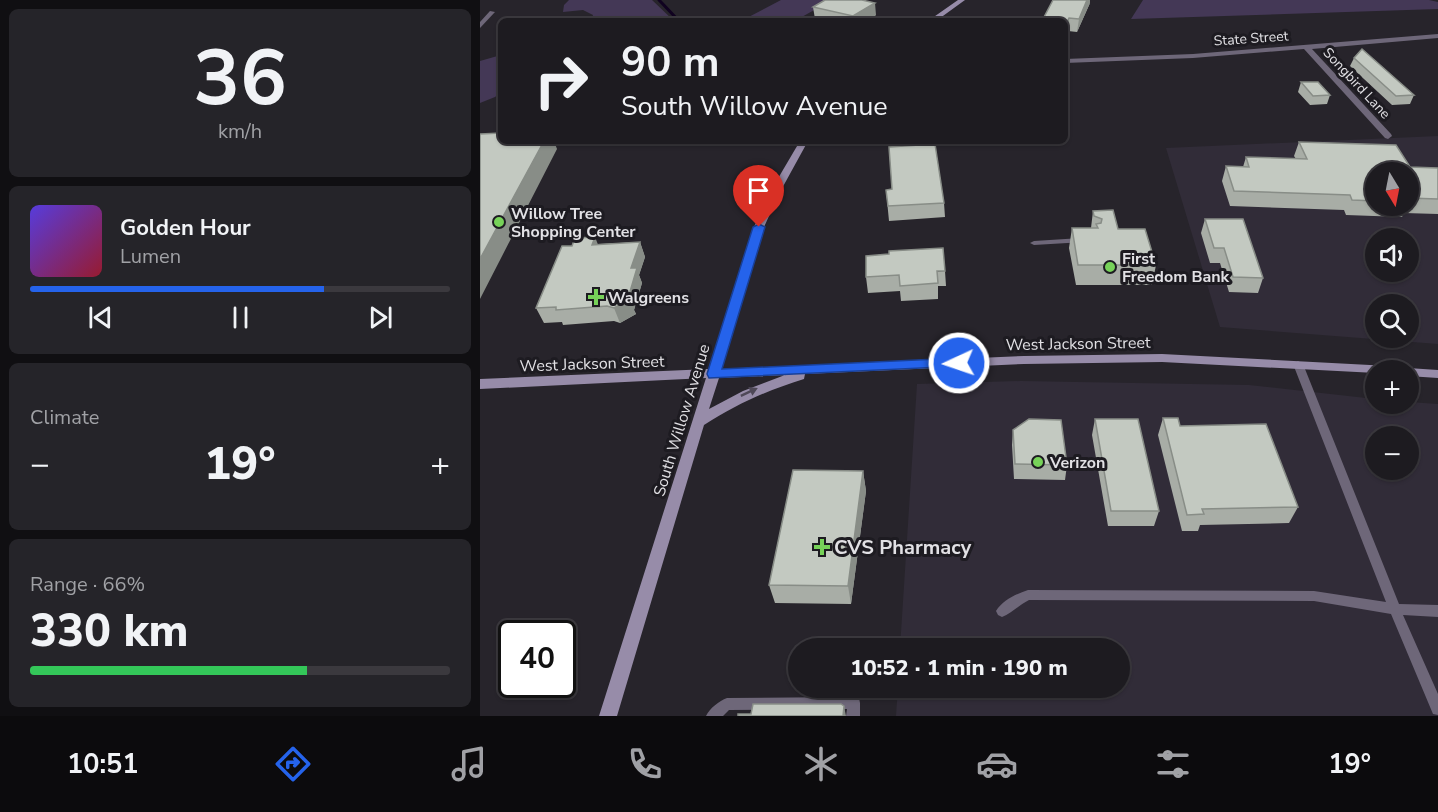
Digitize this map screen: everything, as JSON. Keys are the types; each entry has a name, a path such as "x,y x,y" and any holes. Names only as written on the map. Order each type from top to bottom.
{"street":[{"path":"935,18 962,0"},
{"path":"480,12 492,12 480,26"},
{"name":"State Street","path":"1068,61 1307,48 1438,36"},
{"name":"Songbird Lane","path":"1307,48 1388,136"},
{"name":"South Willow Avenue","path":"608,716 759,227 775,192 802,144"},
{"name":"West Jackson Street","path":"480,384 1024,360 1162,358 1298,363 1365,368"},
{"path":"699,422 741,396 767,384 828,369"},
{"path":"1419,373 1438,374"}],"lane":[{"path":"1034,243 1093,239"},
{"path":"1298,363 1395,609 1438,709"},
{"path":"1002,611 1028,595 1314,596 1395,609 1438,611"},
{"path":"713,716 727,704 854,703 853,716"}],"shaded area":[{"path":"569,0 652,0 671,18 592,18 593,15 583,10 563,12 564,5"},
{"path":"781,0 832,0 800,18 747,18"},
{"path":"1143,0 1429,0 1438,2 1438,9 1131,19"},
{"path":"498,56 498,94 480,103 480,61"},
{"path":"1438,136 1438,344 1419,343 1419,294 1365,294 1365,338 1220,327 1166,148"},
{"path":"1021,381 1249,385 1365,398 1365,414 1419,414 1419,403 1438,404 1438,716 896,716 897,698 1130,698 1130,638 901,638 917,384"}],"building":[{"path":"825,0 862,0 875,3 853,16 813,7"},
{"path":"1053,0 1087,0 1079,19 1044,18"},
{"path":"1362,49 1414,95 1396,96 1354,58"},
{"path":"1301,82 1318,82 1330,95 1313,96"},
{"path":"498,133 498,144 542,144 480,259 480,134"},
{"path":"1299,142 1396,145 1407,162 1365,162 1365,201 1352,200 1350,195 1234,191 1226,166 1249,167 1246,157 1307,159"},
{"path":"935,144 944,203 888,206 886,190 892,189 889,147"},
{"path":"1419,167 1438,168 1438,199 1419,198"},
{"path":"1113,210 1118,229 1145,229 1156,265 1078,265 1072,228 1098,228 1096,224 1101,223 1102,219 1094,216 1093,211"},
{"path":"1205,219 1243,219 1263,278 1233,277 1224,248 1214,248"},
{"name":"Walgreens","path":"595,237 592,245 640,242 631,268 637,268 629,295 630,299 614,308 607,306 556,310 556,307 536,308 562,246 572,246 575,238"},
{"path":"943,248 945,271 937,271 938,283 900,286 899,275 866,277 866,256 889,254 889,251"},
{"path":"1163,418 1178,418 1180,426 1266,424 1298,507 1202,509 1204,514 1187,515"},
{"name":"Verizon","path":"1029,419 1061,420 1067,465 1015,464 1013,430"},
{"path":"1095,419 1138,419 1159,511 1111,511"},
{"name":"CVS Pharmacy","path":"793,470 863,471 848,586 769,585"},
{"path":"753,704 841,704 844,706 843,716 738,716 738,714 751,714"}],"waterway":[{"path":"659,0 676,18"}],"place":[{"name":"Willow Tree Shopping Center","path":"499,222"},
{"name":"First Freedom Bank","path":"1110,267"},
{"name":"Walgreens","path":"596,297"},
{"name":"Verizon","path":"1038,462"},
{"name":"CVS Pharmacy","path":"822,547"}],"route":[{"path":"759,227 714,374 959,363"}]}
